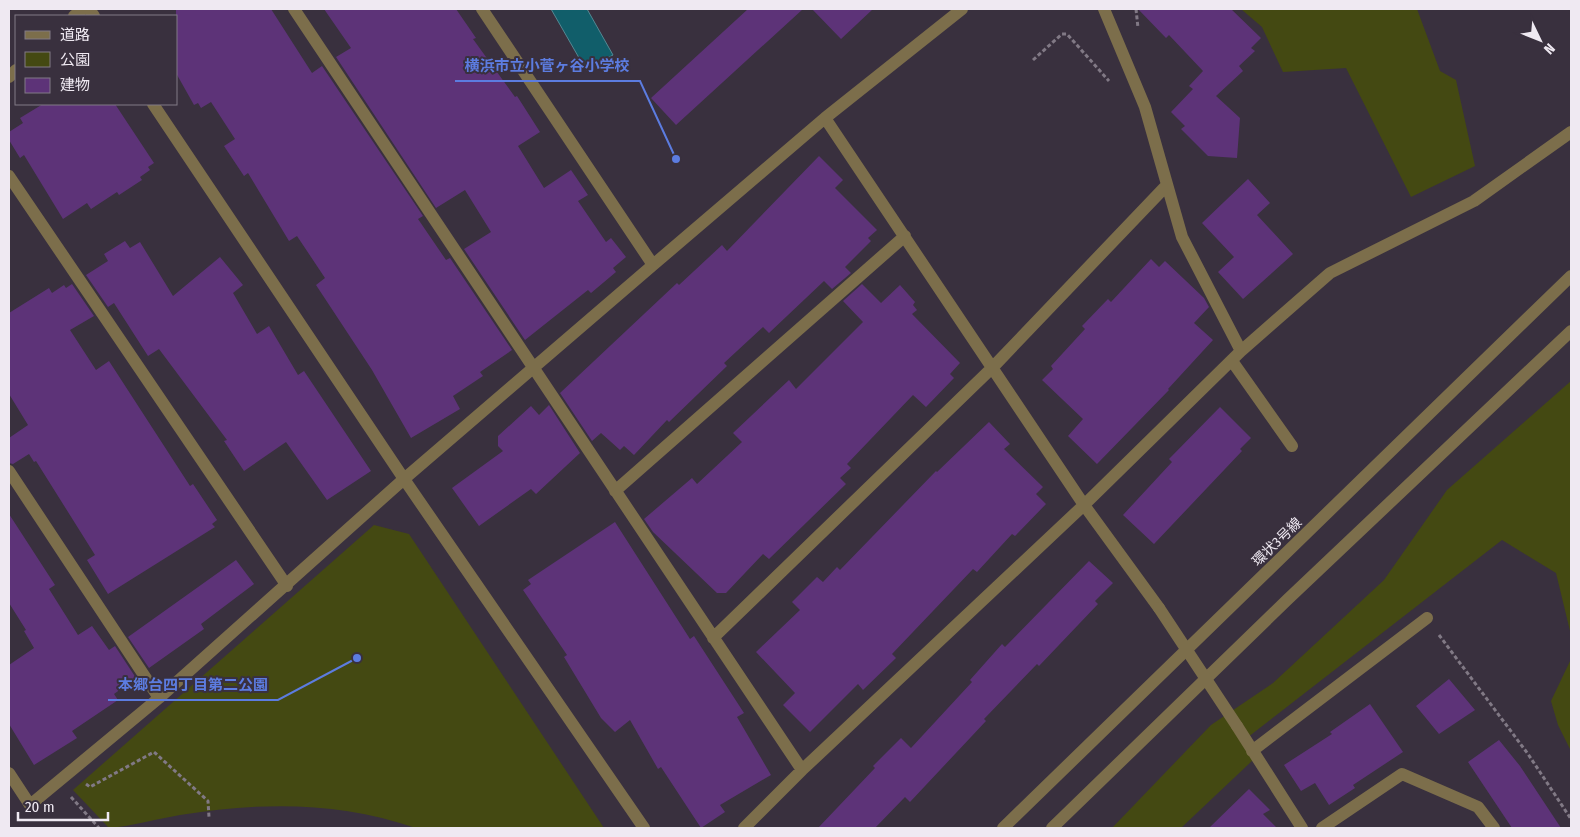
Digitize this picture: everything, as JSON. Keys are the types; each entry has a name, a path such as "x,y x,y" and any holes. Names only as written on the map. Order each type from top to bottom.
{"street":[{"path":"294,9 802,770"},
{"path":"482,9 653,265"},
{"path":"9,773 30,805 159,698 404,479 653,265 826,118 962,9"},
{"path":"1104,9 1145,107 1182,237 1241,351"},
{"path":"154,105 404,479 644,828"},
{"path":"826,118 1084,504 1159,608 1302,828"},
{"path":"744,828 802,770 1084,504 1241,351 1330,273 1474,201 1571,132"},
{"path":"9,176 286,586"},
{"path":"713,638 993,367 1166,186"},
{"path":"615,491 906,236"},
{"name":"環状3号線","path":"1003,828 1571,276"},
{"path":"1052,828 1287,600 1571,331"},
{"path":"1232,361 1292,446"},
{"path":"9,471 159,698"},
{"path":"1252,751 1427,618"},
{"path":"1322,828 1402,774 1478,807 1494,828"}],"path":[{"path":"1033,60 1062,34 1067,34 1110,82"},
{"path":"1427,618 1528,754 1571,819"},
{"path":"71,771 90,788 154,752 208,801 209,817"},
{"path":"68,794 99,828"}],"green space":[{"path":"1241,9 1417,9 1440,71 1456,80 1475,166 1411,197 1346,68 1283,72 1262,27"},
{"path":"1571,381 1571,635 1556,573 1502,540 1243,741 1253,760 1181,828 1112,828 1211,725 1273,683 1384,580 1447,490"},
{"path":"374,525 409,534 604,828 416,828 357,813 299,806 269,806 180,815 109,828 73,790"},
{"path":"1571,659 1571,751 1558,725 1551,701"}],"water":[{"path":"551,9 587,9 613,55 586,70"}],"building":[{"path":"176,9 271,9 312,73 322,66 423,216 418,219 446,260 450,258 512,350 480,372 483,376 453,396 460,409 411,438 372,370 316,285 325,278 297,236 289,241 248,173 244,176 224,146 235,139 211,102 201,108 198,103 194,105 178,77 178,15 176,15"},
{"path":"324,9 456,9 476,38 473,39 515,97 517,96 540,132 518,146 544,188 571,170 588,195 578,201 606,242 611,238 626,257 613,268 616,272 591,293 588,290 525,340 464,249 491,232 465,190 436,208 336,57 351,48"},
{"path":"748,9 803,9 676,125 651,98"},
{"path":"812,9 873,9 841,39"},
{"path":"1138,9 1231,9 1261,38 1251,48 1255,51 1239,66 1243,71 1216,96 1240,118 1237,158 1208,156 1181,129 1185,126 1171,112 1193,89 1189,86 1203,71 1169,35 1166,38"},
{"path":"41,105 116,105 154,163 148,167 150,170 140,177 142,180 119,195 117,192 91,209 87,203 63,219 24,155 20,158 9,140 9,132 23,123 20,118"},
{"path":"819,156 843,180 835,188 877,230 868,238 871,241 845,267 851,273 832,289 824,281 769,333 763,327 724,363 727,366 669,422 667,420 634,455 624,446 620,450 601,433 592,441 560,393 677,283 679,285 722,245 727,251"},
{"path":"1248,179 1270,203 1257,215 1293,254 1243,299 1218,272 1234,257 1202,223"},
{"path":"125,241 130,248 140,242 173,296 220,257 243,285 233,293 257,334 269,326 298,375 304,371 371,471 327,500 286,442 244,471 224,441 227,440 159,349 148,356 114,303 108,307 86,275 108,261 104,254"},
{"path":"1151,259 1159,267 1165,261 1204,298 1209,307 1194,323 1213,340 1169,390 1097,464 1068,436 1083,419 1042,380 1053,369 1051,366 1085,329 1082,326 1108,299 1111,302"},
{"path":"72,284 94,316 70,330 96,370 109,361 190,486 193,484 217,520 212,524 215,527 108,594 87,560 95,555 36,461 34,462 29,454 13,464 9,463 9,438 28,425 9,394 9,313 49,288 52,293 64,285 66,288"},
{"path":"862,284 881,303 900,285 915,302 913,305 917,310 912,314 960,363 950,374 954,378 926,407 913,395 847,464 851,468 840,478 846,484 769,559 763,554 726,593 717,593 653,532 644,519 692,478 697,484 742,442 733,433 789,380 796,389 863,322 843,301"},
{"path":"549,405 580,453 536,494 531,489 479,526 452,488 503,451 498,446 498,436 531,406 539,415"},
{"path":"1220,407 1251,438 1240,449 1242,451 1154,544 1123,515 1172,462 1169,459"},
{"path":"989,422 1010,444 1004,449 1043,487 1036,494 1046,504 1015,536 1012,534 977,572 973,569 892,654 896,658 863,690 858,684 810,732 783,705 795,693 756,652 800,610 792,602 817,577 823,582 837,567 840,570 936,471"},
{"path":"9,514 55,585 49,589 78,635 92,626 109,650 115,646 136,678 114,694 118,700 72,731 77,738 34,765 9,724 9,665 34,648 24,631 26,630 9,603"},
{"path":"615,522 690,639 694,636 744,713 737,717 771,775 720,805 725,812 701,828 661,767 658,769 630,720 615,732 601,718 564,657 567,655 523,590 531,584 528,580"},
{"path":"236,560 254,584 201,624 204,629 149,668 128,637"},
{"path":"1089,561 1113,583 1095,601 1098,604 1039,666 1037,664 984,719 986,721 910,802 905,797 875,828 818,828 875,768 873,766 901,738 911,748 972,682 970,680 1002,644 1005,647"},
{"path":"1449,679 1475,710 1439,734 1416,706"},
{"path":"1370,704 1403,752 1353,785 1355,788 1329,805 1315,783 1301,791 1284,765 1332,734 1330,732"},
{"path":"1499,740 1520,766 1561,828 1512,828 1468,762"},
{"path":"1249,789 1270,810 1263,814 1277,828 1209,828"}],"place":[{"name":"横浜市立小菅ヶ谷小学校","path":"676,159"},
{"name":"本郷台四丁目第二公園","path":"357,658"}]}
